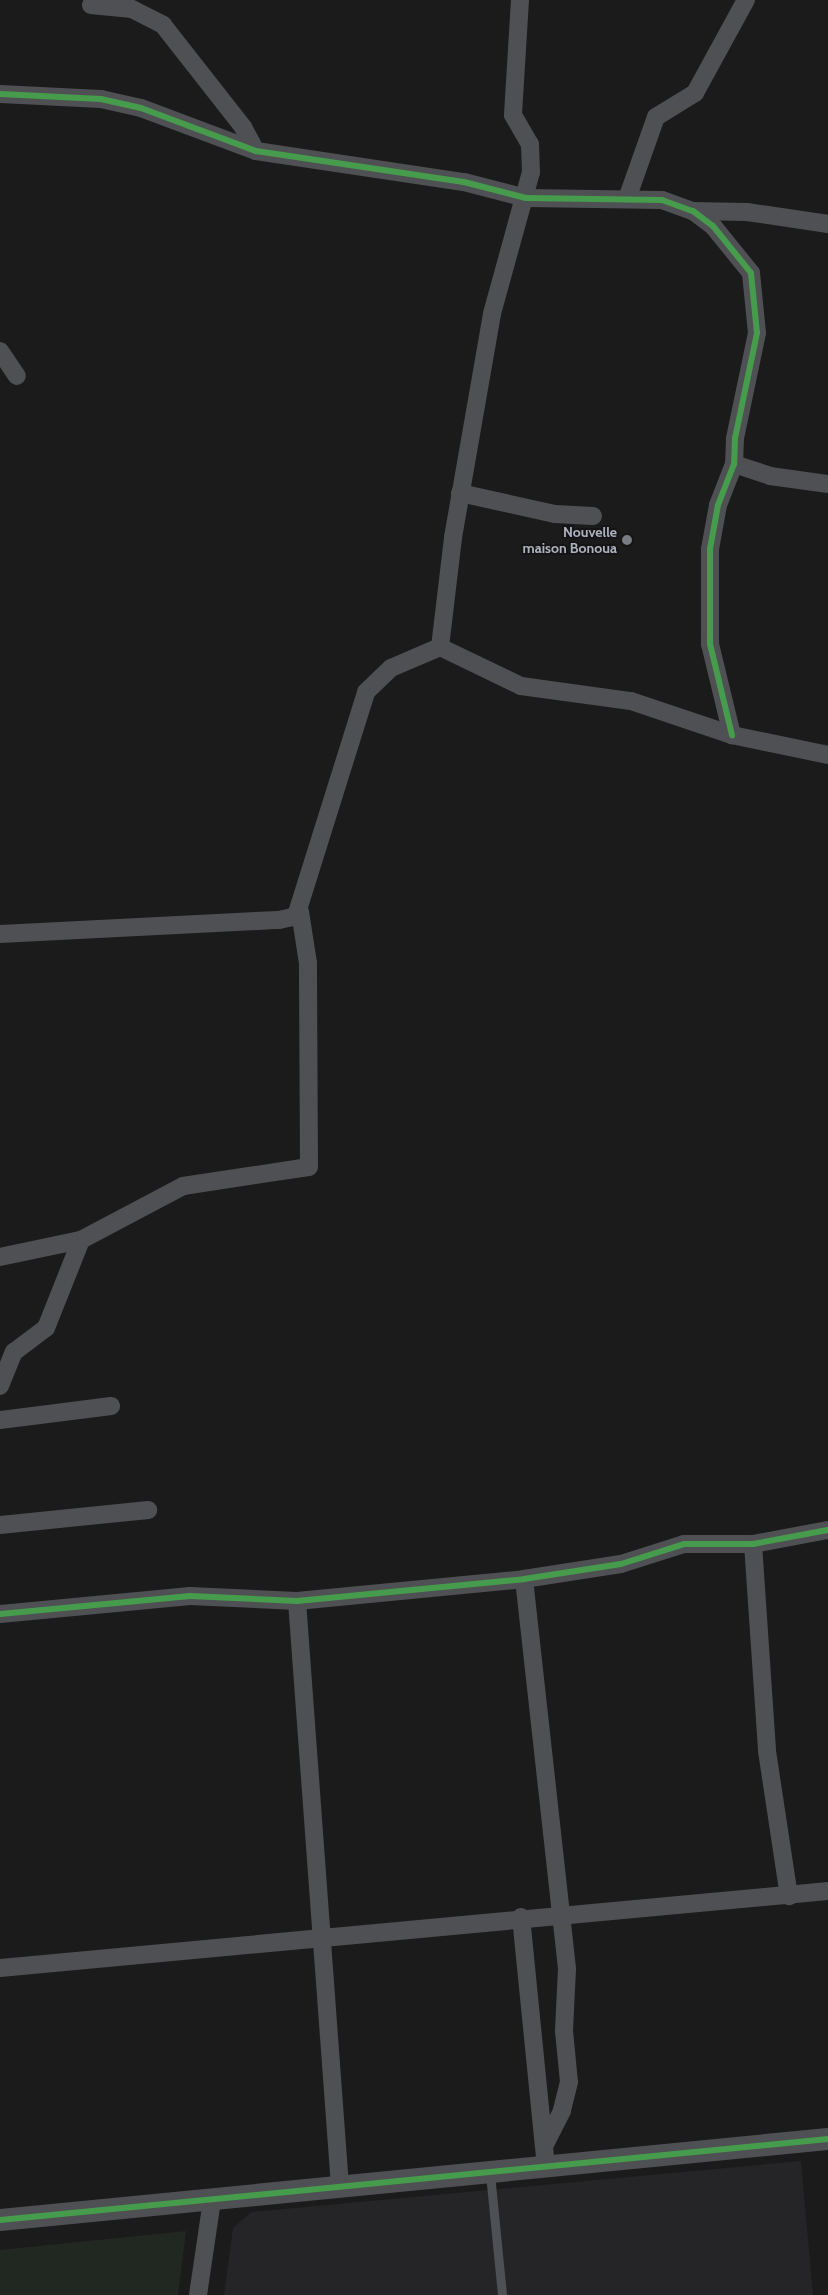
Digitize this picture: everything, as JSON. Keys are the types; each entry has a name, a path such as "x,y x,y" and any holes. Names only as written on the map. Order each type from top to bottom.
{"street":[{"path":"440,647 460,493 492,314 526,198 531,154 513,114 520,0"},
{"path":"628,196 656,117 695,93 746,0"},
{"path":"91,5 132,9 163,25 243,127 256,151"},
{"path":"0,94 56,95 140,108 256,151 464,182 526,198 628,196 662,200 693,211 747,212 828,224"},
{"path":"693,211 739,256 751,274 755,294 756,346 735,438 734,464 718,505 709,569 712,658 732,735"},
{"path":"0,351 16,376"},
{"path":"734,464 770,476 828,484"},
{"path":"460,493 554,514 593,516"},
{"path":"0,1257 81,1240 183,1186 309,1167 308,963 300,912 311,860 336,798 354,720 366,692 391,668 440,647 521,686 631,700 732,735 828,755"},
{"path":"0,934 279,920 300,912"},
{"path":"0,1386 7,1352 46,1328 81,1240"},
{"path":"0,1420 111,1406"},
{"path":"0,1525 148,1510"},
{"path":"0,1614 190,1596 297,1601 524,1580 621,1564 684,1544 754,1544 828,1530"},
{"path":"754,1544 767,1751 789,1896"},
{"path":"524,1580 563,1916 564,2031 567,2096 545,2157"},
{"path":"297,1601 320,1936 340,2187"},
{"path":"0,1968 521,1917 563,1916 828,1892"},
{"path":"521,1917 536,2050 545,2157"},
{"path":"536,2050 564,2031"},
{"path":"0,2220 490,2174 545,2157 828,2139"},
{"path":"198,2295 212,2200"}],"lane":[{"path":"490,2174 502,2295"}],"shaded area":[{"path":"801,2161 813,2295 224,2295 233,2228 251,2212"},
{"path":"186,2231 178,2295 0,2295 0,2250"}],"cycle path":[{"path":"0,94 101,99 141,108 256,151 464,182 526,198 662,200 693,211 713,226 751,273 757,333 735,438 734,464 718,505 710,549 710,644 732,735"},
{"path":"0,1614 190,1596 297,1601 524,1579 621,1564 684,1544 753,1544 828,1530"},
{"path":"0,2220 828,2139"}],"place":[{"name":"Nouvelle maison Bonoua","path":"627,540"}]}
